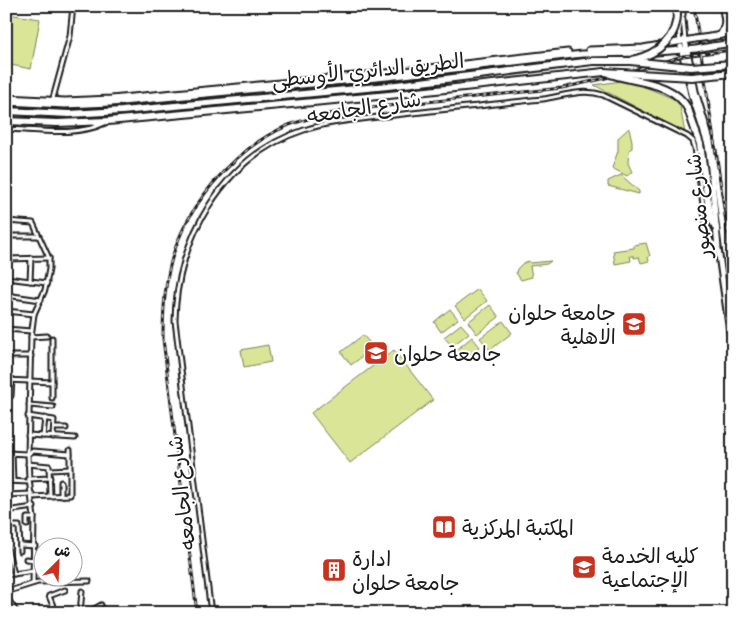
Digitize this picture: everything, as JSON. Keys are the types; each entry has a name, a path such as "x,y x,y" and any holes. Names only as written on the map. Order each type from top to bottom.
{"highway":[{"path":"630,61 651,54 666,43 675,27 680,10"},
{"name":"الطريق الدائري الأوسطى","path":"6,111 69,114 122,111 380,86 593,61 630,61 660,66 690,67 733,64"},
{"path":"604,72 670,90 680,98 688,109 700,144 710,216 716,228"},
{"name":"الطريق الدائري الأوسطى","path":"6,121 57,123 108,121 337,100 604,72 692,77 733,73"}],"main road":[{"path":"720,35 726,22 722,6"},
{"path":"6,98 52,103 134,97 386,73 582,51 643,48 733,33"},
{"name":"شارع منصور","path":"682,41 713,150 733,311"},
{"path":"6,102 89,105 145,101 387,77 588,54 644,53 696,49 733,43"},
{"name":"شارع منصور","path":"684,49 693,98 708,145 712,169 718,248 733,340"},
{"path":"7,600 16,613"}],"street":[{"path":"52,103 70,36 73,6"},
{"path":"680,10 682,41"},
{"name":"شارع الجامعه","path":"211,613 175,321 176,300 183,259 202,216 223,186 259,153 293,134 330,123 539,99 580,92 594,93 603,95 687,136 693,141 707,232 718,248"},
{"path":"6,129 68,130 90,128 108,121"},
{"path":"6,221 30,222 33,224 49,258 47,283 34,314 31,337 28,464 34,507 35,536"},
{"path":"6,236 38,236"},
{"path":"30,281 31,258"},
{"path":"6,259 49,258"},
{"path":"6,278 47,283"},
{"path":"6,295 41,300"},
{"path":"6,311 34,314"},
{"path":"6,329 32,331"},
{"path":"31,337 47,336"},
{"path":"52,338 52,398"},
{"path":"6,356 31,356"},
{"path":"6,380 52,382"},
{"path":"6,398 11,396 12,380"},
{"path":"29,405 53,406"},
{"path":"6,414 6,426"},
{"path":"28,416 54,420 53,437"},
{"path":"43,436 45,418"},
{"path":"54,428 66,428"},
{"path":"28,436 75,438"},
{"path":"6,452 28,454 33,451 70,452 69,496 6,495"},
{"path":"12,453 13,481"},
{"path":"28,464 47,465 50,470 50,496"},
{"path":"50,470 70,469"},
{"path":"6,481 50,478"},
{"path":"61,482 61,496"},
{"path":"6,511 34,507"},
{"path":"27,525 27,519 34,518"},
{"path":"6,526 18,526 20,551"},
{"path":"6,544 14,574"},
{"path":"20,545 32,546"},
{"path":"26,559 32,560"},
{"path":"6,575 32,571"},
{"path":"82,580 89,580"},
{"path":"6,592 32,584"},
{"path":"56,613 49,596 65,590"},
{"path":"80,613 82,590"},
{"path":"87,613 101,605"}],"green space":[{"path":"8,14 40,19 31,69 6,64 6,23"},
{"path":"628,80 679,101 685,133 594,85"},
{"path":"629,128 632,148 629,150 628,163 632,172 627,176 612,168 618,151 618,138"},
{"path":"621,175 639,191 639,194 608,186 608,181"},
{"path":"646,243 650,256 648,257 649,261 641,263 639,257 634,258 634,256 630,256 631,261 615,264 613,251 634,248 634,245"},
{"path":"529,261 530,263 551,261 547,264 530,266 532,277 521,280 516,273 517,269 523,263"},
{"path":"478,289 487,301 465,318 455,306"},
{"path":"490,305 499,317 477,334 468,322"},
{"path":"450,309 458,319 441,332 434,322"},
{"path":"503,321 512,333 490,350 480,338"},
{"path":"461,324 469,333 452,346 444,337"},
{"path":"363,335 374,348 351,365 341,352"},
{"path":"472,337 480,347 462,360 455,351"},
{"path":"268,345 271,362 244,367 241,350"},
{"path":"394,350 433,400 350,463 311,413"}],"railway":[{"path":"694,6 733,268"},
{"path":"197,613 163,339 164,304 169,270 185,225 212,184 229,166 248,149 268,136 303,120 348,110 562,88 602,79 683,56 733,50"}],"place":[{"name":"جامعة حلوان الاهلية","path":"634,324"},
{"name":"جامعة حلوان","path":"376,353"},
{"name":"المكتبة المركزية","path":"444,527"},
{"name":"كليه الخدمة الإجتماعية","path":"584,567"},
{"name":"ادارة جامعة حلوان","path":"334,570"}]}
